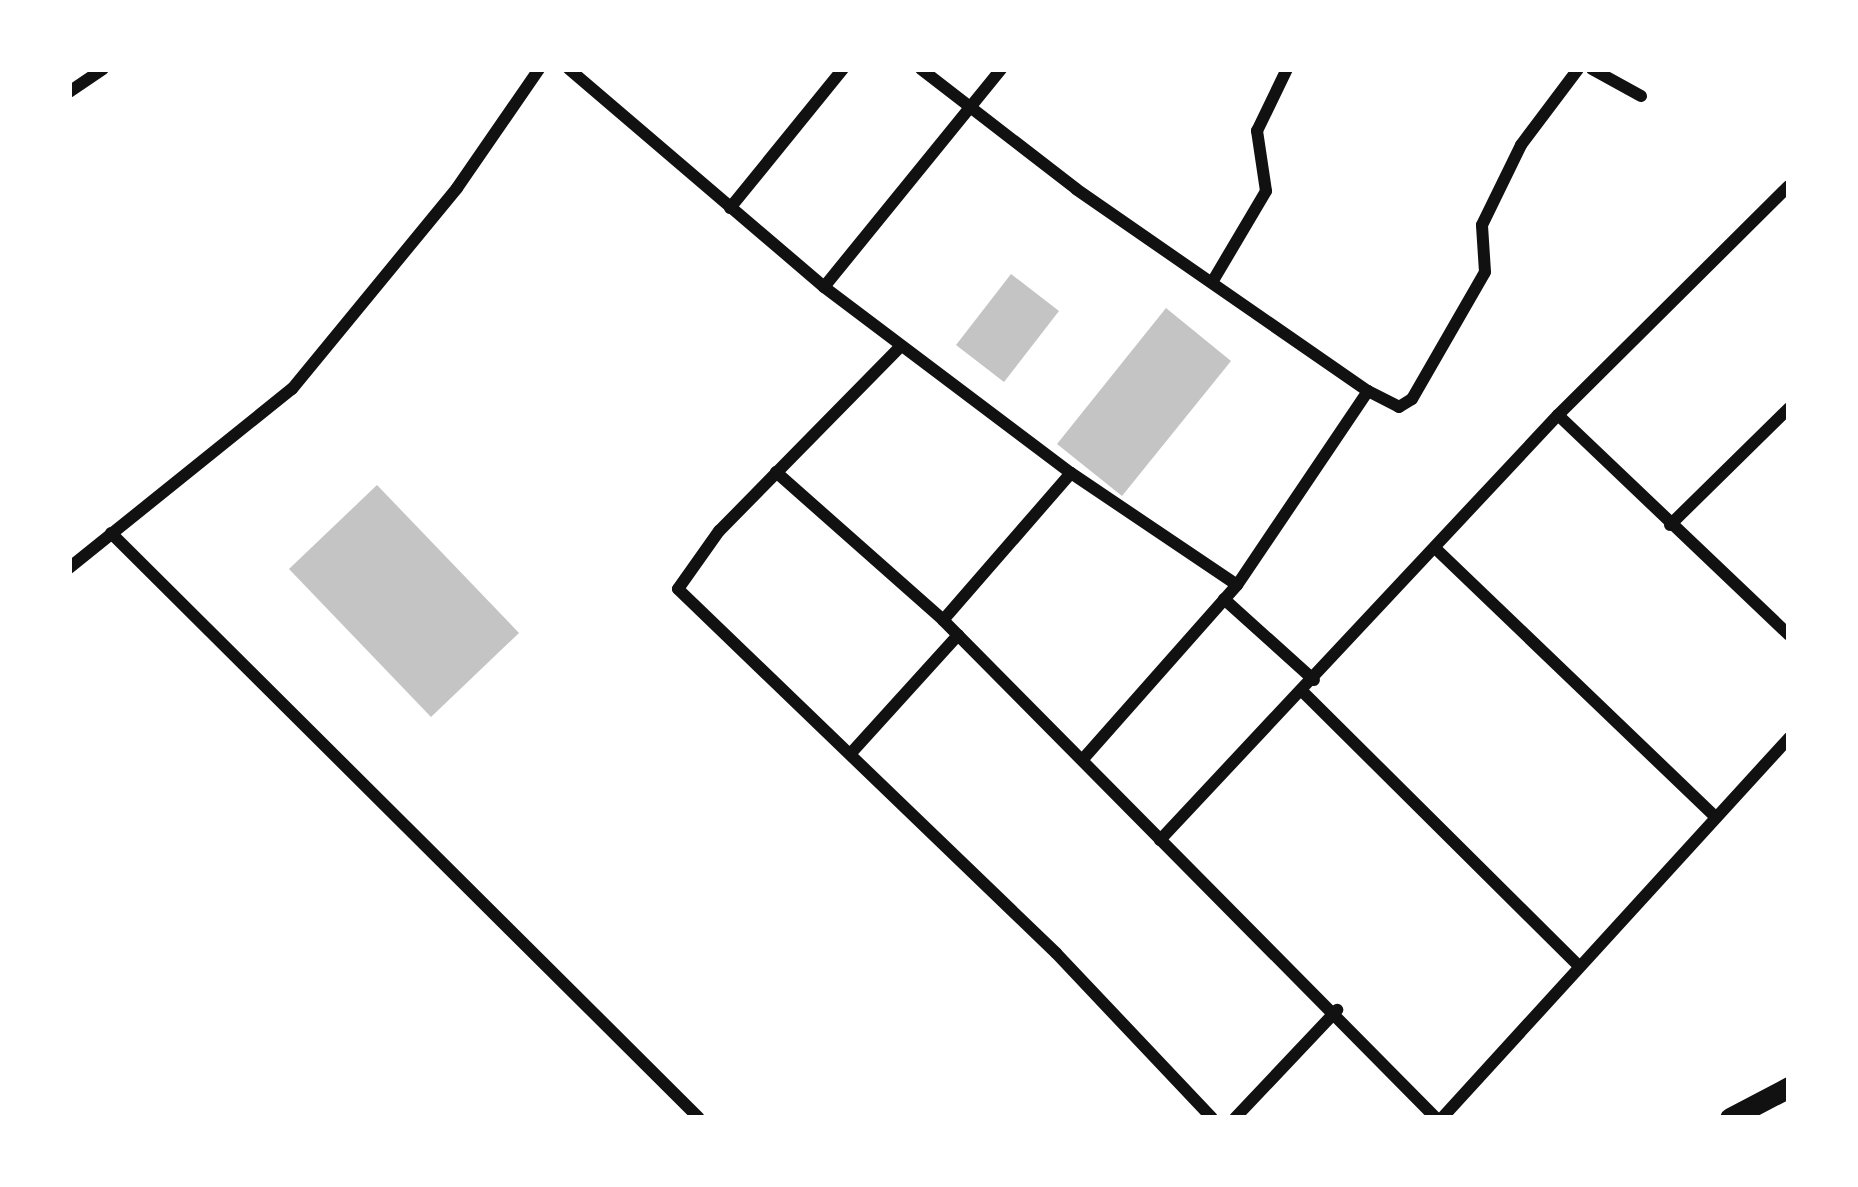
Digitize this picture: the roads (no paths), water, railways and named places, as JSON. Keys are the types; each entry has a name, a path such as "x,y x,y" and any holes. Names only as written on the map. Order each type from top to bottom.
{"main road":[{"path":"1730,1118 1789,1087"}],"street":[{"path":"69,92 103,69"},
{"path":"69,568 292,389 458,188 538,69"},
{"path":"569,69 900,347 1237,585"},
{"path":"730,208 844,69"},
{"path":"921,69 974,112 1368,391 1399,407 1412,399 1485,272 1482,225 1515,157 1578,69"},
{"path":"824,287 974,112 1001,69"},
{"path":"1214,279 1266,191 1257,131 1287,69"},
{"path":"1592,69 1642,96"},
{"path":"1160,840 1558,415 1789,186"},
{"path":"900,347 719,531 678,589 852,752 1212,1118"},
{"path":"1083,759 1237,585 1368,391"},
{"path":"1670,525 1789,408"},
{"path":"1558,415 1789,635"},
{"path":"776,472 958,634 1439,1118 1789,738"},
{"path":"943,620 1071,472"},
{"path":"112,533 699,1118"},
{"path":"1435,548 1715,817"},
{"path":"1224,599 1578,965"},
{"path":"852,752 958,634"},
{"path":"1234,1118 1336,1010"}]}
